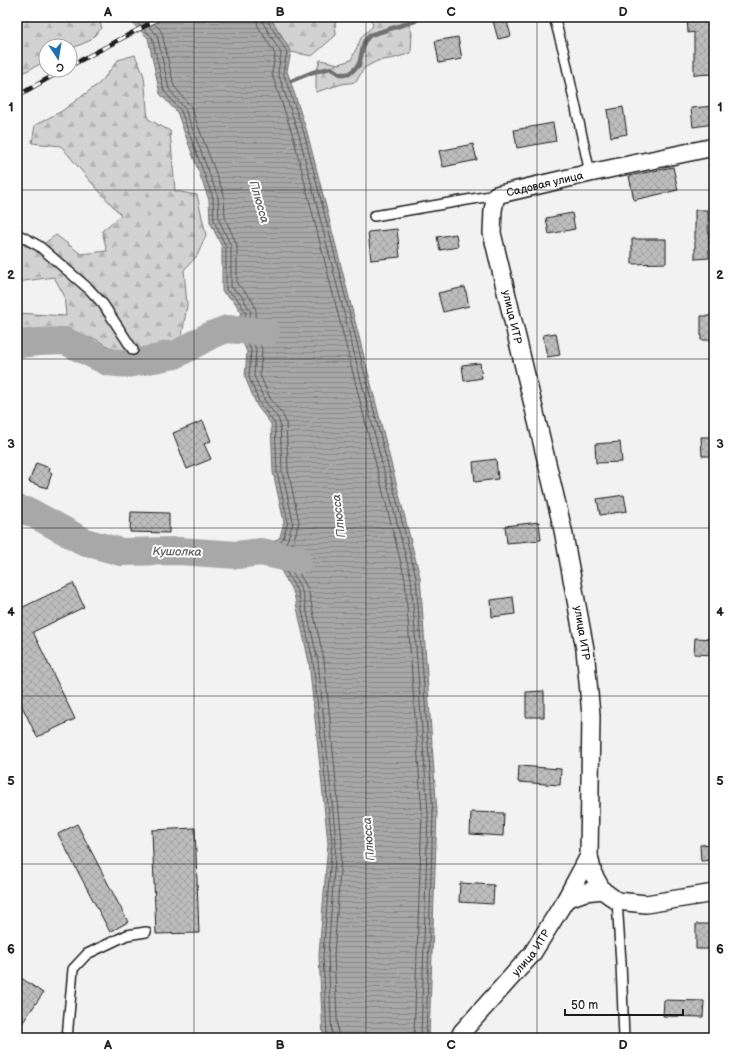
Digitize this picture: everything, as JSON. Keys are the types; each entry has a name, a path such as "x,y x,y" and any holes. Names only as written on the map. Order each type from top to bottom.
{"street":[{"name":"Садовая улица","path":"496,195 590,173 714,147"},
{"name":"улица ИТР","path":"459,1038 462,1032 532,954 566,899 589,856 591,715 585,649 563,530 492,233 492,210 496,195"},
{"path":"589,856 593,874 602,890 617,901 646,904 714,893"},
{"path":"566,899 585,892 602,890"}],"lane":[{"path":"554,17 564,53 590,173"},
{"name":"Садовая улица","path":"374,216 496,195"},
{"path":"17,234 40,246 89,288 103,304 133,350"},
{"path":"617,901 624,1038"},
{"path":"67,1038 73,969 87,954 127,935 146,932"}],"green space":[{"path":"17,17 98,18 102,28 89,41 78,46 78,38 38,38 38,65 17,76"},
{"path":"270,17 332,17 335,19 336,35 312,56 291,52"},
{"path":"370,17 406,17 412,33 411,53 395,58 377,61 364,68 356,82 342,84 316,92 316,74 320,60 339,64 351,60 362,36 373,26"},
{"path":"135,55 144,76 148,119 170,131 175,191 197,195 206,235 197,256 184,270 187,305 181,342 163,342 146,354 118,352 95,339 65,332 28,338 17,338 17,313 66,316 64,295 54,277 17,282 17,241 35,250 56,235 81,254 107,251 102,231 121,215 61,146 32,143 35,125 62,111 101,82 118,60"}],"water":[{"name":"Плюсса","path":"126,17 270,17 291,52 287,71 307,132 420,577 437,813 429,1038 323,1038 319,955 328,843 309,662 294,594 278,565 261,552 280,537 284,522 273,472 271,424 257,406 245,377 247,352 241,338 227,329 231,321 242,314 234,301 222,292 222,247 210,222 209,200 177,112 160,94 148,38"}],"building":[{"path":"687,17 714,17 713,74 694,75 694,32 688,33"},
{"path":"506,18 511,36 498,39 493,21"},
{"path":"458,37 462,59 439,63 435,41"},
{"path":"714,106 714,124 693,127 691,108"},
{"path":"623,107 627,134 611,137 607,110"},
{"path":"553,123 556,141 517,148 514,130"},
{"path":"473,144 477,160 443,167 439,151"},
{"path":"673,167 678,190 634,200 629,176"},
{"path":"695,210 708,210 709,258 695,259"},
{"path":"572,213 575,229 549,234 546,218"},
{"path":"397,229 400,257 371,260 368,232"},
{"path":"456,234 458,247 440,250 437,237"},
{"path":"632,239 666,239 666,263 632,264"},
{"path":"465,287 469,306 443,312 438,293"},
{"path":"701,316 714,316 714,340 701,340"},
{"path":"556,333 560,355 547,357 543,335"},
{"path":"480,363 482,378 464,381 462,365"},
{"path":"203,421 211,441 204,444 211,459 187,469 173,433"},
{"path":"701,437 714,437 714,456 702,456"},
{"path":"620,442 622,462 596,463 595,444"},
{"path":"496,459 498,479 475,482 473,462"},
{"path":"36,463 50,468 49,471 52,473 47,488 29,482"},
{"path":"624,495 627,511 600,515 597,499"},
{"path":"131,512 169,513 169,533 130,532"},
{"path":"539,522 541,540 507,543 505,526"},
{"path":"73,583 84,607 33,632 75,719 37,737 17,696 17,610"},
{"path":"513,597 515,614 492,617 491,600"},
{"path":"695,638 714,639 714,655 694,654"},
{"path":"544,691 544,717 526,717 526,692"},
{"path":"519,766 561,769 560,785 518,782"},
{"path":"471,812 504,813 503,836 470,834"},
{"path":"77,824 128,922 110,932 58,834"},
{"path":"195,828 199,933 156,934 152,830"},
{"path":"714,844 714,860 701,861 700,845"},
{"path":"460,883 494,885 493,904 459,902"},
{"path":"696,924 714,924 714,949 696,949"},
{"path":"17,975 43,993 17,1031"},
{"path":"664,1000 704,1001 703,1017 663,1016"}],"waterway":[{"path":"291,81 313,72 331,68 340,74 349,74 359,65 364,42 370,35 415,21 420,17"},
{"name":"Кушолка","path":"17,344 65,341 108,362 127,364 175,355 211,335 227,329 266,332"},
{"name":"Кушолка","path":"17,509 30,512 85,542 121,552 179,551 237,555 261,552 298,560"}],"railway":[{"path":"78,62 162,17"},
{"path":"17,96 49,78"}]}
